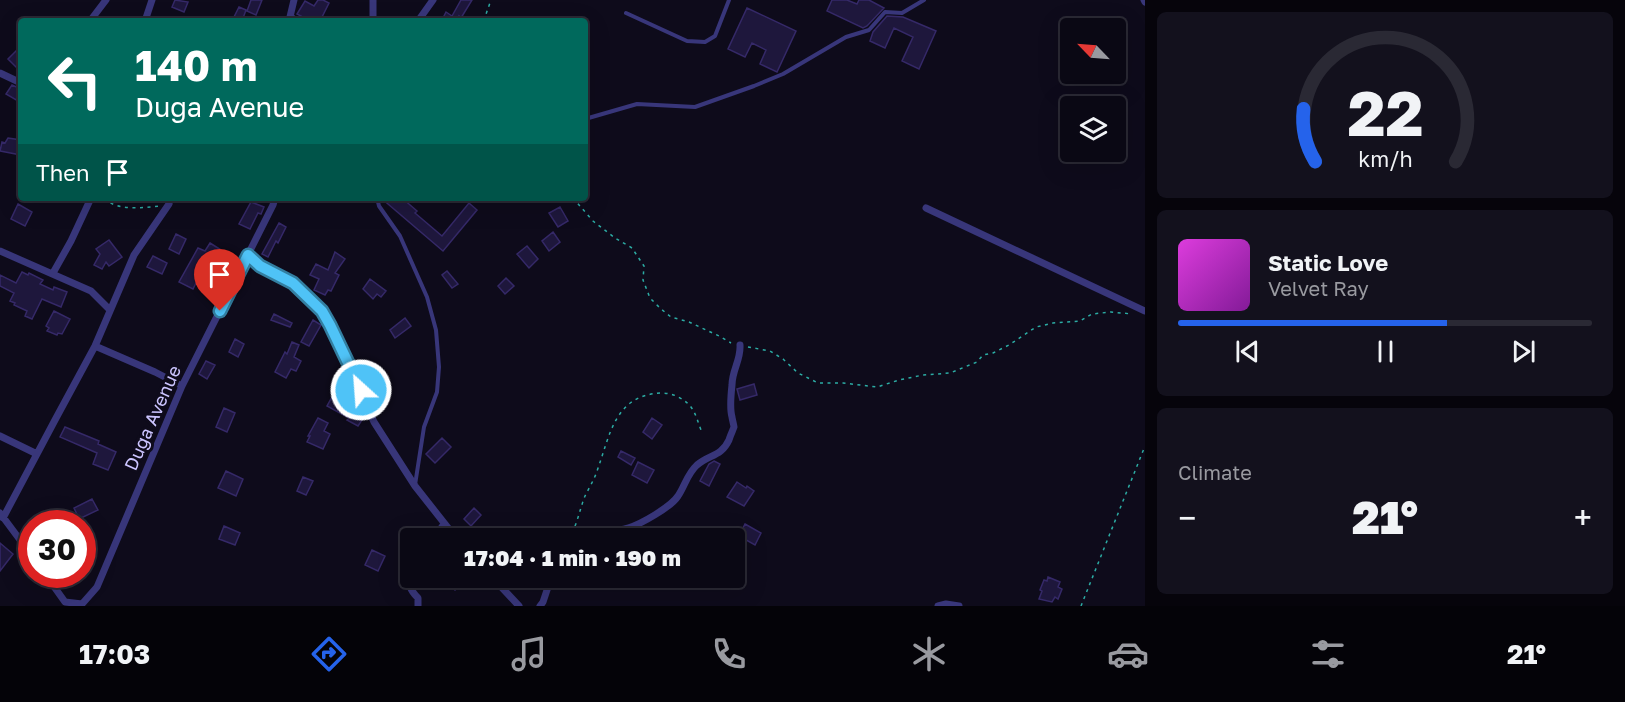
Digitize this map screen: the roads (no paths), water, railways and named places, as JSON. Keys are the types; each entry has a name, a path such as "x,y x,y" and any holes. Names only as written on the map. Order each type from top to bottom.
{"street":[{"path":"92,18 106,0"},
{"path":"146,18 152,0"},
{"path":"290,17 294,0"},
{"path":"373,0 374,18"},
{"path":"420,18 433,0"},
{"path":"0,73 18,82"},
{"path":"53,273 88,201"},
{"name":"Duga Avenue","path":"55,588 65,602 82,604 97,587 182,386 274,201"},
{"path":"18,537 2,515 95,346 134,255 169,204"},
{"path":"926,207 1141,313"},
{"path":"1,253 53,273 91,291 110,310"},
{"path":"248,255 260,266 293,283 322,311 374,422 415,486 447,528"},
{"path":"629,528 668,507 677,499 688,475 698,464 722,451 734,426 731,416 732,385 734,370 741,356 740,345"},
{"path":"95,346 182,386"},
{"path":"0,436 37,454"},
{"path":"441,528 444,524"},
{"path":"410,588 418,598 417,606"},
{"path":"502,588 519,606"},
{"path":"540,606 548,588"},
{"path":"938,606 946,604 959,606"}],"lane":[{"path":"626,13 687,41 705,42 715,36 729,0"},
{"path":"588,119 637,104 695,107 715,100 783,74 846,37 870,30 885,12 902,13 924,0"},
{"path":"378,201 400,236 427,297 436,330 439,367 437,392 424,427 415,486"}]}
